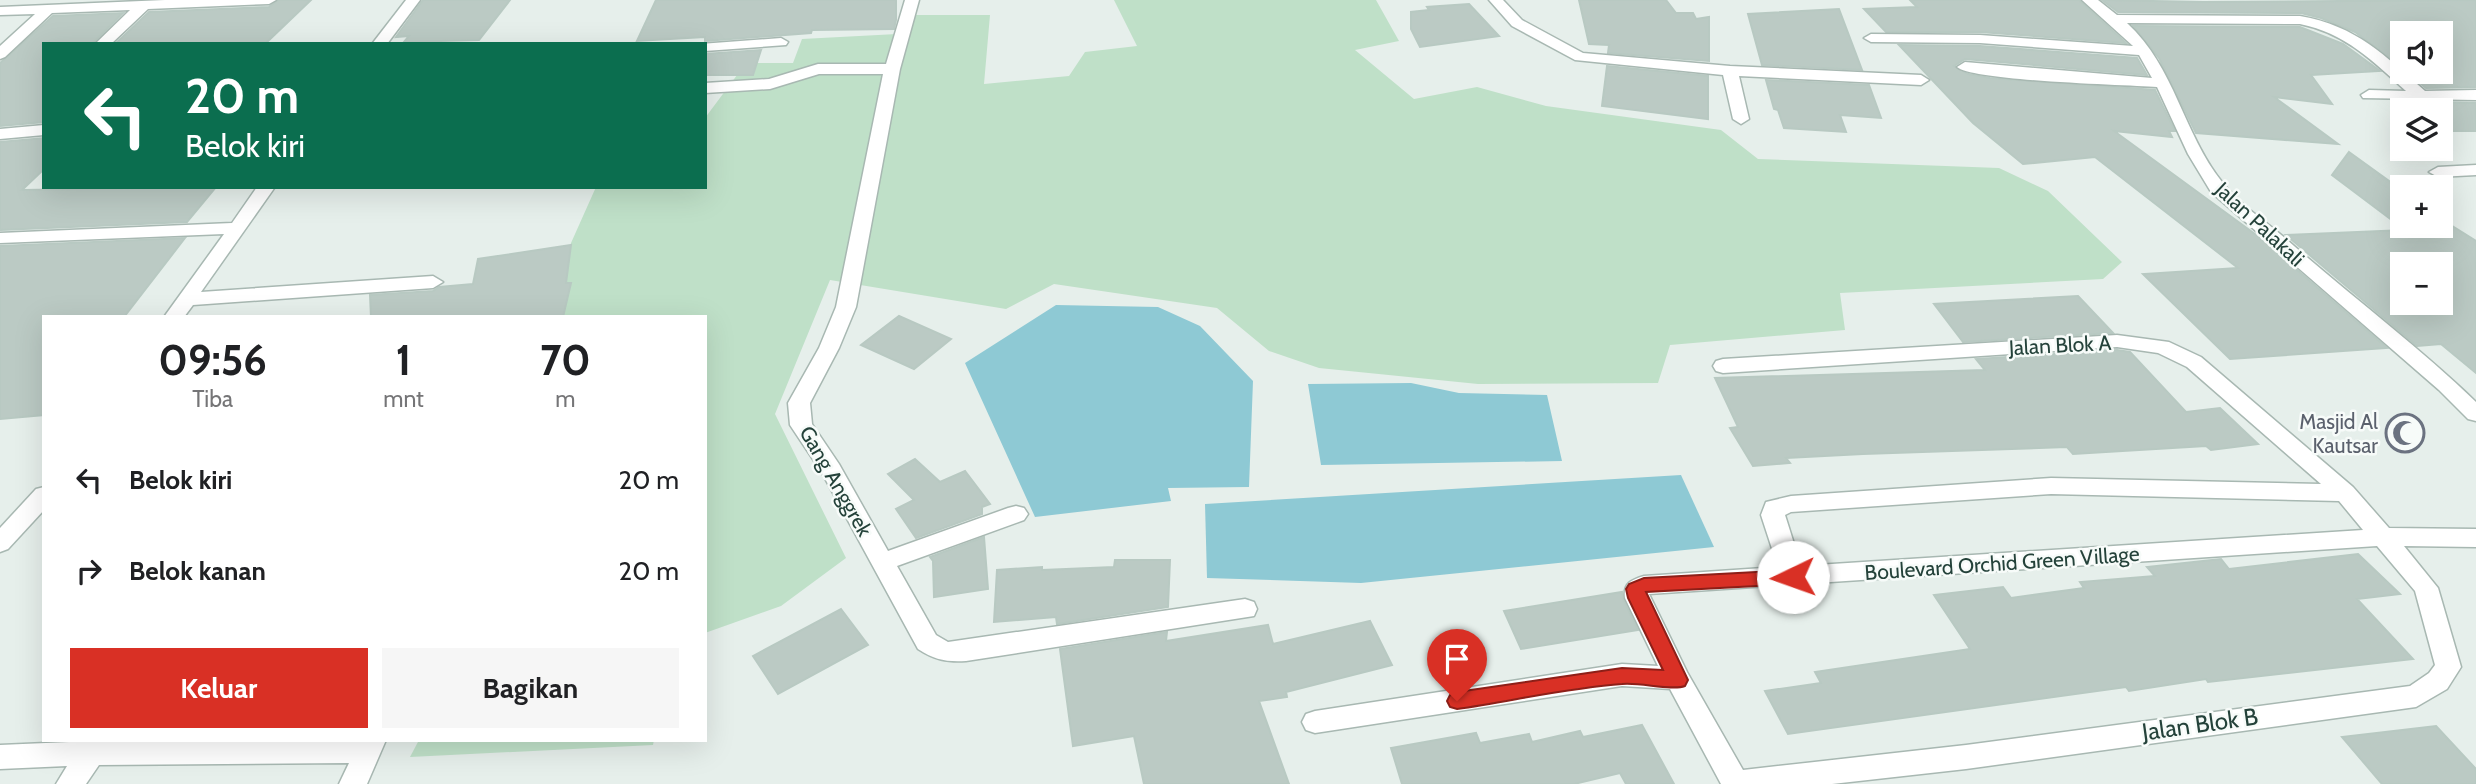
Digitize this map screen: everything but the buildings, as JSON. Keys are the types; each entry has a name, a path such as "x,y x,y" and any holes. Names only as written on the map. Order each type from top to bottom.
{"street":[{"path":"4,11 30,0"},
{"path":"4,11 268,0"},
{"path":"381,42 413,0"},
{"name":"Gang Anggrek","path":"912,0 892,69 846,307 829,348 799,403 801,425 831,470 927,642 944,652 966,651 1245,609"},
{"path":"1496,0 1517,23 1580,57 1730,71 1921,80"},
{"name":"Jalan Palakali","path":"2089,0 2114,19 2144,51 2162,83 2199,164 2217,188 2476,414"},
{"path":"104,42 142,7"},
{"path":"0,54 47,10"},
{"path":"2114,19 2300,20 2322,23 2350,34 2421,96"},
{"path":"1871,37 1992,40 2144,51"},
{"path":"707,47 781,42"},
{"path":"1965,67 2162,83"},
{"path":"707,88 770,84 818,69 892,69"},
{"path":"1730,71 1741,119"},
{"path":"2370,95 2476,95"},
{"path":"0,134 42,130"},
{"path":"2438,172 2476,170"},
{"path":"176,315 265,189"},
{"path":"0,238 236,228"},
{"path":"188,299 433,282"},
{"name":"Jalan Blok A","path":"1723,366 2117,341 2162,347 2193,362 2345,493"},
{"path":"1793,577 1773,515 1774,508 1791,504 2051,486 2345,493"},
{"name":"Jalan Blok B","path":"1735,784 1966,757 2416,696 2438,681 2448,667 2426,589 2345,493"},
{"path":"0,543 42,497"},
{"path":"883,562 1016,514"},
{"name":"Boulevard Orchid Green Village","path":"1678,680 1637,598 1636,589 1644,585 2383,537 2476,538"},
{"path":"1315,722 1622,676 1652,676 1678,680 1735,784"},
{"path":"0,757 371,746 353,784"},
{"path":"70,784 92,753"}],"green space":[{"path":"1114,0 1376,0 1399,41 1355,50 1414,99 1477,87 1546,106 1721,130 1758,159 1999,168 2048,191 2122,262 2103,279 1840,293 1845,330 1670,345 1658,383 1478,384 1319,368 1269,351 1217,308 1054,284 1006,309 830,280 775,414 846,558 781,606 707,632 707,315 554,315 571,243 595,189 707,189 707,115 746,63 793,63 802,39 897,34 902,15 990,15 984,84 1069,76 1085,52 1137,46"},
{"path":"418,742 654,742 653,745 410,757"}],"water":[{"path":"1056,305 1158,307 1200,326 1253,381 1249,487 1168,488 1171,501 1035,517 965,363"},
{"path":"1411,383 1459,393 1547,395 1562,461 1321,465 1308,384"},
{"path":"1681,475 1714,547 1361,583 1207,578 1205,504"}],"place":[{"name":"Masjid Al Kautsar","path":"2405,433"}],"route":[{"path":"1457,701 1622,676 1652,676 1678,680 1637,598 1636,589 1644,585 1793,577"}]}
